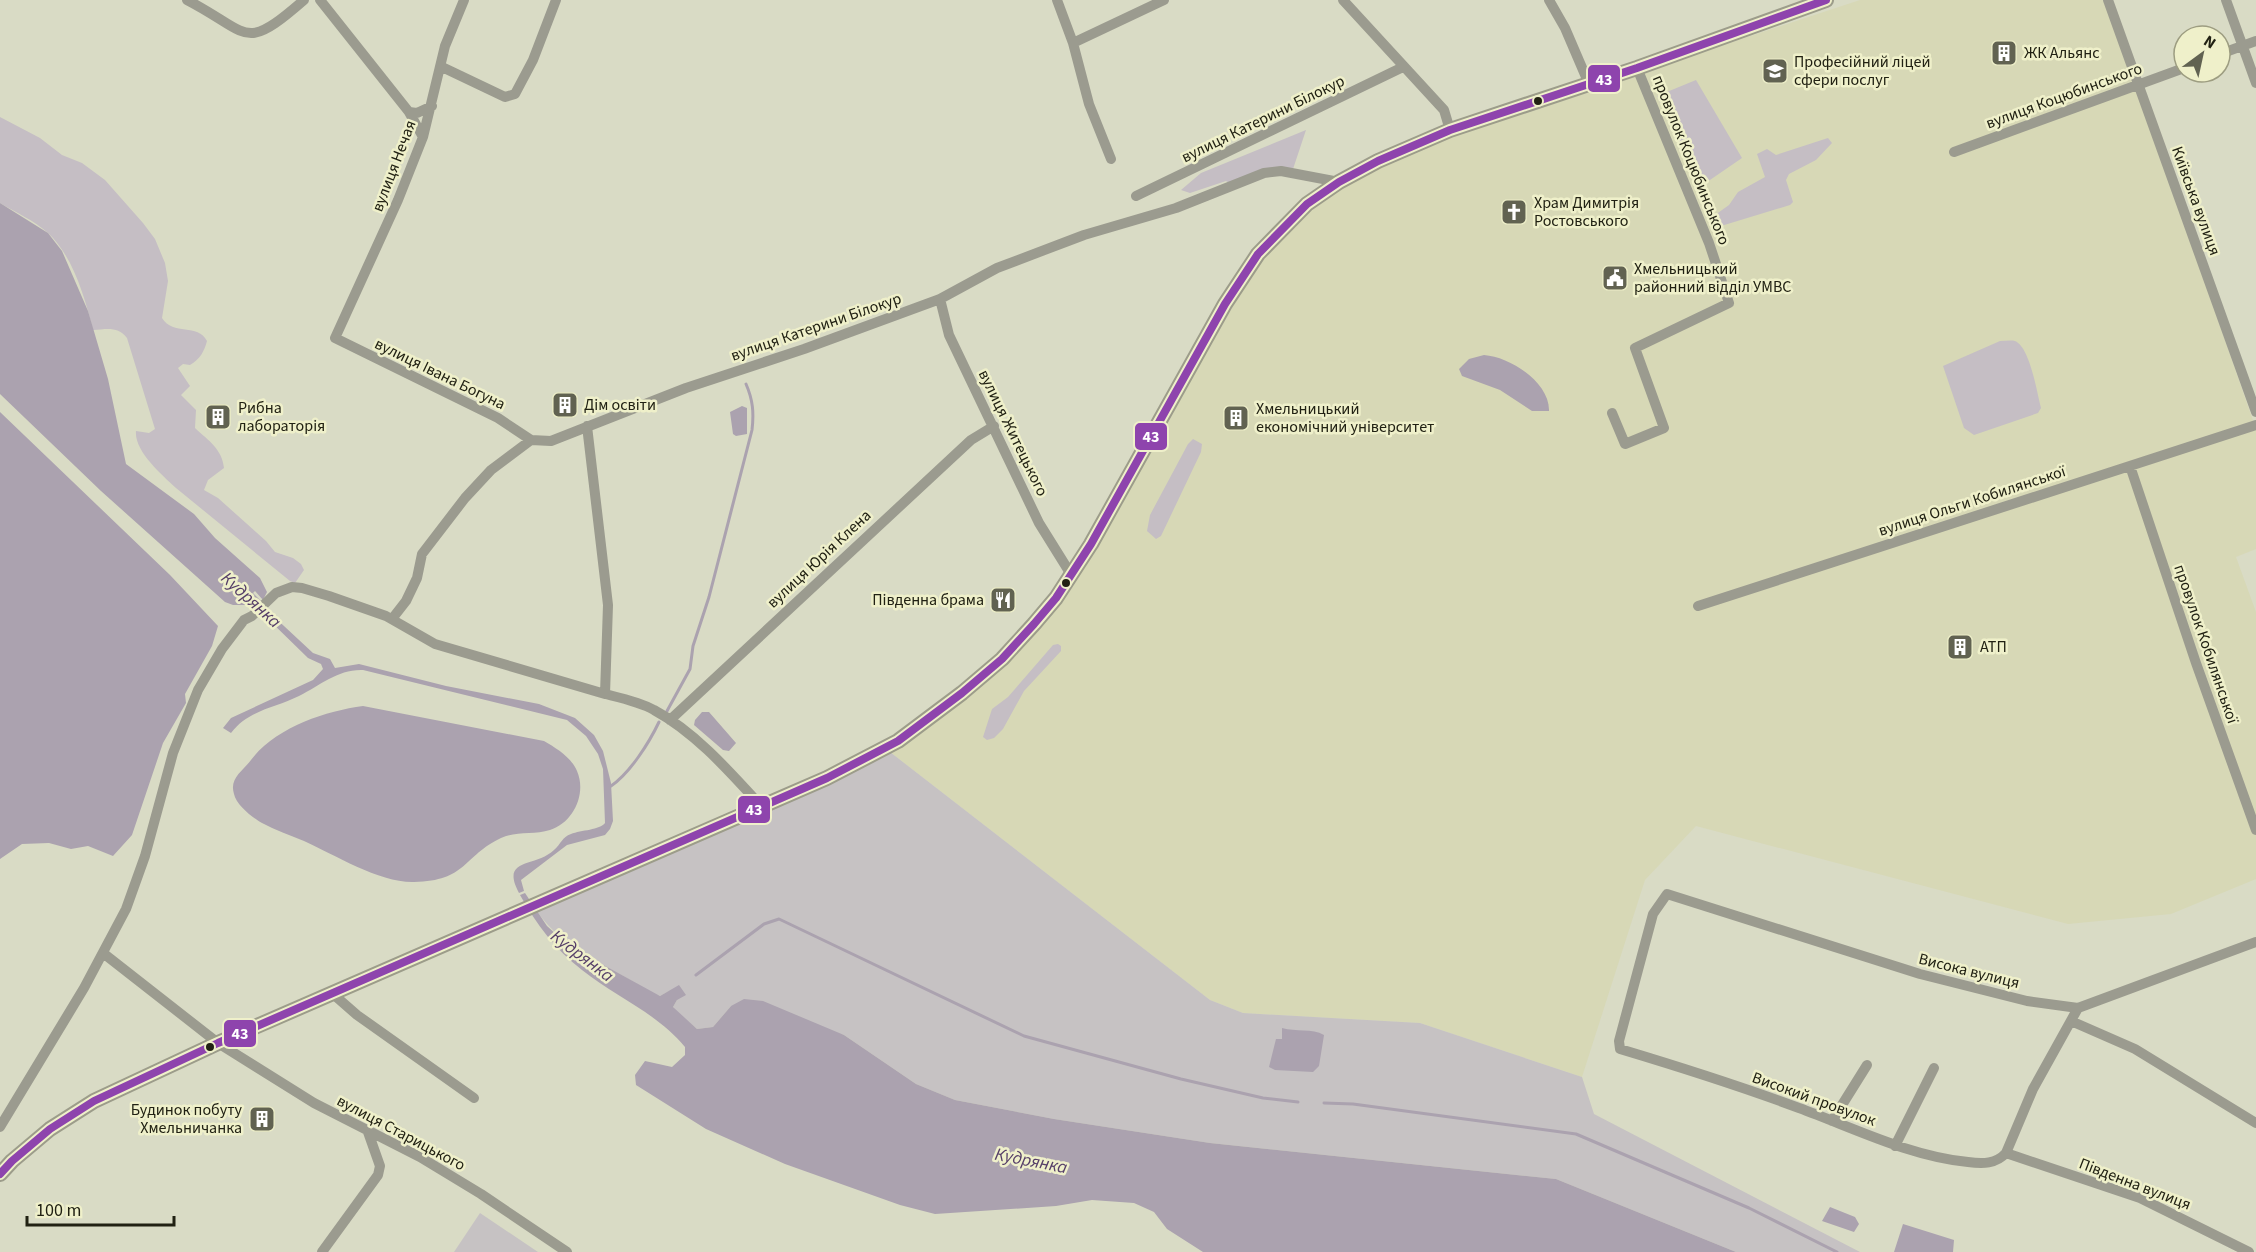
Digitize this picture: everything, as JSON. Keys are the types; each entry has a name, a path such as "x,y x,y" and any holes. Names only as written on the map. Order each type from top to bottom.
{"main road":[{"path":"0,1174 43,1134 94,1101 888,748 932,716 1002,659 1034,624 1072,576 1209,330 1258,254 1307,204 1338,182 1450,130 1636,68 1826,0"}],"street":[{"path":"187,0 233,28 254,34 264,32 275,25 304,0"},
{"path":"320,0 409,112 423,137"},
{"name":"вулиця Нечая","path":"335,338 398,200 423,137 442,67 445,46 464,0"},
{"path":"442,67 505,97 515,94 533,60 556,0"},
{"path":"1057,0 1073,43 1089,104 1111,159"},
{"path":"1073,43 1164,0"},
{"path":"1343,0 1444,110 1450,130"},
{"path":"1549,0 1565,28 1589,84"},
{"name":"Київська вулиця","path":"2108,0 2256,412"},
{"path":"2226,0 2256,83"},
{"path":"2232,49 2256,41"},
{"name":"вулиця Катерини Білокур","path":"1136,196 1404,67"},
{"name":"провулок Коцюбинського","path":"1612,413 1625,444 1664,428 1635,348 1719,310 1729,303 1730,297 1636,68"},
{"name":"вулиця Коцюбинського","path":"1954,152 2172,73"},
{"path":"409,112 417,113 432,106"},
{"name":"вулиця Катерини Білокур","path":"531,440 551,441 686,388 804,349 940,299 997,268 1084,235 1176,208 1257,175 1281,171 1338,182"},
{"name":"вулиця Житецького","path":"940,299 949,335 1040,522 1072,576"},
{"name":"вулиця Івана Богуна","path":"335,338 498,418 531,440"},
{"name":"вулиця Ольги Кобилянської","path":"1698,606 2256,425"},
{"path":"587,426 608,605 605,694"},
{"name":"вулиця Юрія Клена","path":"670,720 971,440 994,426"},
{"path":"392,619 406,601 417,578 422,554 478,482 531,440"},
{"name":"провулок Кобилянської","path":"2130,466 2196,663 2256,830"},
{"path":"0,1127 103,953 126,909 143,861 173,753 198,690 222,649 244,620 252,616 271,597 292,587 302,588 392,619 435,644 652,708 670,720 729,771 761,806"},
{"name":"Високий провулок","path":"1675,896 1667,894 1653,914 1619,1041 1620,1049 1832,1121 1895,1146 1968,1162 1999,1161 2006,1153"},
{"name":"Висока вулиця","path":"1675,896 1920,974 2027,1001 2078,1008 2256,942"},
{"name":"вулиця Старицького","path":"103,953 218,1044 314,1103 420,1157 470,1187 567,1252"},
{"path":"333,994 357,1015 474,1098"},
{"path":"2006,1153 2033,1089 2078,1008"},
{"path":"2071,1021 2134,1049 2256,1123"},
{"path":"1832,1121 1867,1065"},
{"path":"1895,1146 1934,1068"},
{"path":"322,1252 378,1175 380,1166 368,1132"},
{"name":"Південна вулиця","path":"2006,1153 2140,1198 2249,1252"}],"shaded area":[{"path":"1860,0 2106,0 2256,429 2256,549 2236,557 2256,612 2256,879 2171,914 2068,924 1696,826 1645,880 1582,1077 1420,1023 1243,1013 1210,1000 890,752 1006,662 1175,405 1262,257 1310,208 1341,186 1452,134"},
{"path":"1696,80 1742,158 1707,182 1701,182 1694,176 1657,96"},
{"path":"0,117 40,138 62,155 82,163 105,180 155,239 165,263 168,281 162,318 172,327 198,332 207,341 203,352 196,360 190,365 183,364 178,368 190,386 181,395 196,410 195,428 214,446 223,461 224,468 208,480 204,490 218,498 275,552 293,558 301,564 304,570 295,583 176,488 157,470 139,447 136,431 149,433 155,429 127,338 116,330 93,330 77,278 57,242 37,225 0,203"},
{"path":"1306,130 1293,169 1231,184 1226,181 1190,193 1181,190 1201,173"},
{"path":"1828,138 1832,143 1816,160 1789,174 1786,180 1793,202 1790,205 1721,226 1717,223 1715,215 1729,205 1738,192 1765,177 1757,154 1767,149 1776,155"},
{"path":"2000,341 2015,341 2025,352 2041,408 2038,413 1974,435 1964,428 1943,366"},
{"path":"1193,439 1202,444 1201,452 1161,536 1156,539 1147,531 1150,515 1188,444"},
{"path":"1053,645 1061,646 1061,651 1024,691 1003,729 994,738 987,740 983,737 992,709 1008,697"},
{"path":"890,752 1210,1000 1243,1013 1420,1023 1582,1077 1594,1114 1860,1252 1736,1252 1556,1179 1210,1143 1054,1119 955,1100 916,1084 844,1035 731,1006 713,1027 697,1029 675,1010 673,1007 677,1000 669,991 660,996 650,992 588,957 561,937 536,910"},
{"path":"480,1213 538,1252 454,1252"}],"water":[{"name":"Кудрянка","path":"0,203 48,233 62,251 88,311 108,379 126,464 194,514 215,538 260,578 267,592 263,600 255,591 253,593 263,603 257,609 253,605 233,605 225,602 101,491 0,394"},
{"path":"1484,355 1506,361 1527,373 1543,391 1548,401 1549,411 1532,411 1500,390 1462,376 1459,369 1469,359"},
{"path":"742,406 747,408 747,434 736,436 733,434 730,412"},
{"path":"0,412 170,575 218,626 212,646 185,694 186,703 163,743 132,835 113,856 88,846 71,849 49,843 22,844 0,859"},
{"path":"270,613 313,653 330,659 335,668 359,664 446,686 539,704 575,718 594,735 603,751 611,783 613,821 610,829 605,835 567,845 521,880 524,891 519,893 514,882 517,868 546,856 568,835 599,827 605,823 603,769 598,754 586,736 567,720 363,670 354,670 330,678 299,696 254,714 245,719 231,733 223,728 231,718 313,680 323,669 321,664 308,658 266,617"},
{"path":"363,706 544,741 567,757 577,771 580,789 576,806 565,821 550,830 506,836 489,845 455,872 445,877 414,882 387,878 358,867 262,823 241,807 235,798 233,783 261,749 273,739 317,717"},
{"path":"702,712 709,712 736,743 729,751 723,750 694,725"},
{"name":"Кудрянка","path":"525,893 547,926 569,946 660,996 679,985 686,995 677,1000 673,1007 697,1029 713,1027 731,1006 744,999 763,1001 844,1035 916,1084 955,1100 1054,1119 1210,1143 1556,1179 1736,1252 1203,1252 1167,1229 1154,1212 1134,1203 1092,1200 1056,1206 935,1214 900,1205 785,1164 706,1129 636,1085 635,1075 645,1061 672,1067 685,1055 685,1047 662,1024 595,980 563,954 526,906 520,895"},
{"path":"1282,1028 1324,1035 1319,1066 1313,1072 1275,1070 1269,1067 1276,1039 1282,1039"},
{"path":"1830,1207 1855,1217 1859,1224 1854,1232 1822,1221"},
{"path":"1903,1224 1954,1240 1953,1252 1894,1252"}],"waterway":[{"path":"667,711 690,669 693,646 709,597 752,430 752,407 746,384"},
{"path":"611,786 638,757 659,722"},
{"path":"696,975 764,924 779,919 1024,1036 1181,1079 1263,1098 1298,1102"},
{"path":"1324,1103 1353,1104 1576,1134 1749,1208 1837,1252"}],"transit line":[{"name":"43","path":"0,1174 50,1129 94,1101 218,1043 827,778 898,741 962,693 1002,659 1056,598 1091,544 1225,304 1258,254 1307,204 1339,182 1378,161 1450,130 1637,68 1826,0"}],"place":[{"name":"ЖК Альянс","path":"2004,53"},
{"name":"Професійний ліцей сфери послуг","path":"1775,71"},
{"name":"Храм Димитрія Ростовського","path":"1514,212"},
{"name":"Хмельницький районний відділ УМВС","path":"1615,278"},
{"name":"Дім освіти","path":"565,405"},
{"name":"Рибна лабораторія","path":"218,417"},
{"name":"Хмельницький економічний університет","path":"1236,418"},
{"name":"Південна брама","path":"1003,600"},
{"name":"АТП","path":"1960,647"},
{"name":"Будинок побуту Хмельничанка","path":"262,1119"}]}
